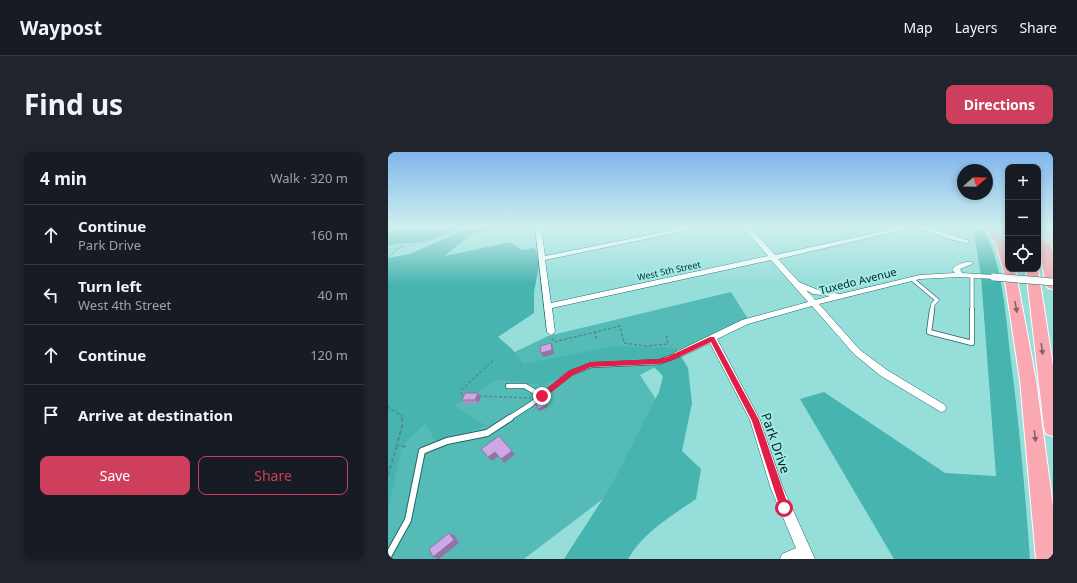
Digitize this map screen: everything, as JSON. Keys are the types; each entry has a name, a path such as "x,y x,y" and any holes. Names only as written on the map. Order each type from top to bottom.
{"highway":[{"path":"1045,246 1053,285"},
{"path":"1032,272 1053,428"},
{"path":"1001,273 1028,380 1048,559"}],"street":[{"path":"541,246 550,333"},
{"path":"543,258 604,246"},
{"name":"Tuxedo Avenue","path":"763,246 813,303 912,279 1001,273 1053,282"},
{"name":"West 5th Street","path":"547,307 824,246"},
{"path":"960,275 956,270 958,267 970,263"},
{"path":"792,279 816,292 838,295 848,294"},
{"path":"678,355 754,319 813,303 844,340 863,357 884,373 941,408"},
{"name":"Park Drive","path":"712,338 755,420 777,489 806,555"},
{"path":"786,559 806,555"}],"lane":[{"path":"912,279 937,300 933,304 929,332 972,343 972,276"},
{"path":"388,556 408,520 422,451 447,441 487,433 542,396 571,373 591,365 659,362 678,355"},
{"path":"508,386 526,386 542,396"}],"path":[{"path":"388,257 402,246"},
{"path":"550,333 554,342 620,326 624,343 646,346 668,344 667,337 664,334"},
{"path":"595,331 596,340"},
{"path":"468,397 461,396 462,389 494,360"},
{"path":"472,396 502,395 530,398"},
{"path":"388,407 402,416 402,426 388,475"},
{"path":"397,445 407,447"}],"shaded area":[{"path":"428,246 457,246 444,256 492,246 516,246 521,250 535,248 539,265 534,292 534,313 498,337 512,349 523,364 615,346 676,348 688,368 692,403 682,451 701,469 696,499 650,533 641,541 628,559 564,559 611,486 659,392 663,376 648,361 601,362 579,368 543,385 498,379 454,406 487,426 436,441 425,424 402,446 388,510 388,258 410,254"},
{"path":"976,246 991,246 1002,288 1007,323 1019,430 1030,559 894,559 800,399 824,392 945,473 996,476 981,276"},
{"path":"731,292 748,319 640,375 665,413 620,486 524,559 388,559 388,457 408,403 548,336"}],"building":[{"path":"551,343 552,350 541,353 540,346"},
{"path":"465,393 478,393 475,400 462,400"},
{"path":"544,399 547,405 538,409 536,403"},
{"path":"499,436 512,451 501,459 495,452 488,457 481,449"},
{"path":"449,533 454,540 433,557 429,549"}],"waterway":[{"path":"388,250 408,246"}],"route":[{"path":"542,396 571,373 591,365 659,362 668,360 712,338 755,420 784,508"}]}
